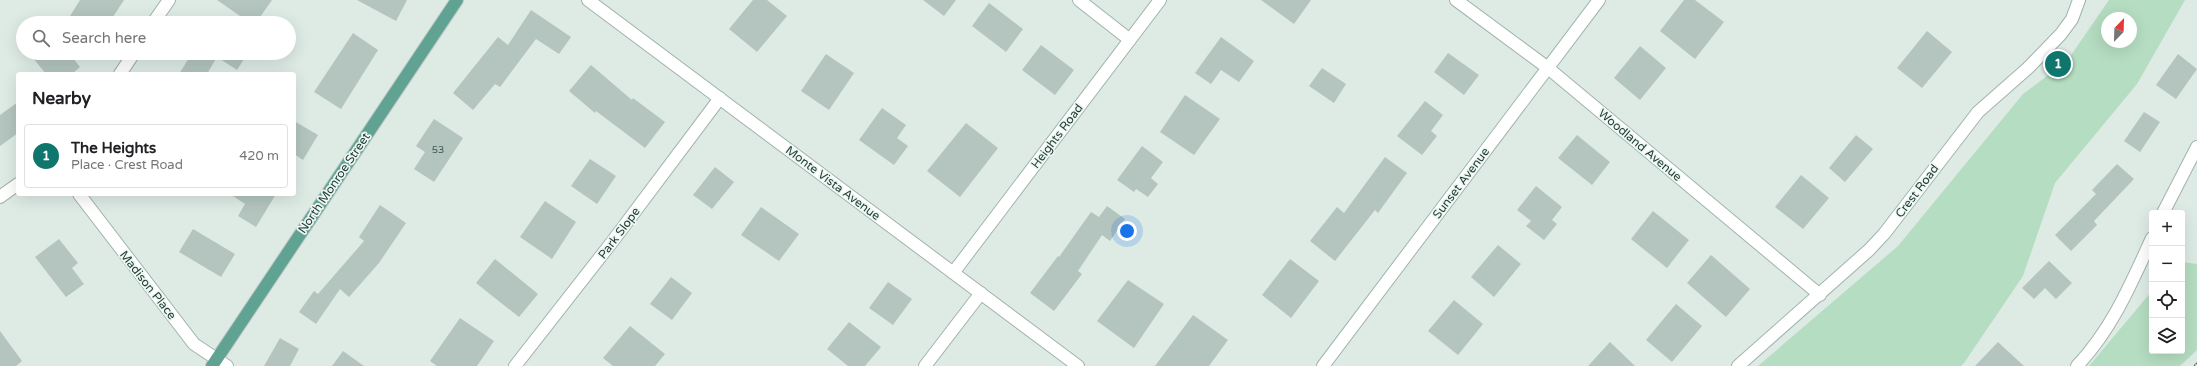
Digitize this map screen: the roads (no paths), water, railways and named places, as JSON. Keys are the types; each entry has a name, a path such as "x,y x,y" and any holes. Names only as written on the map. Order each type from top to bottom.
{"main road":[{"name":"North Monroe Street","path":"214,362 457,0"}],"street":[{"path":"158,16 169,0"},
{"name":"Monte Vista Avenue","path":"588,0 1078,366"},
{"path":"1079,0 1130,40"},
{"name":"Heights Road","path":"953,272 1160,0"},
{"name":"Woodland Avenue","path":"1456,0 1548,68 1820,295"},
{"name":"Sunset Avenue","path":"1323,366 1599,0"},
{"name":"Crest Road","path":"1738,366 1820,295 1884,234 1978,112 2049,48 2072,19 2079,0"},
{"path":"121,72 129,60"},
{"name":"Park Slope","path":"515,366 612,242 720,98"},
{"path":"2165,210 2197,147"},
{"path":"0,197 16,185"},
{"name":"Madison Place","path":"81,196 194,344 214,362 227,366"},
{"path":"2077,366 2094,347 2121,305 2149,244"},
{"path":"925,366 980,293"}],"place":[{"name":"The Heights","path":"2058,64"}]}
